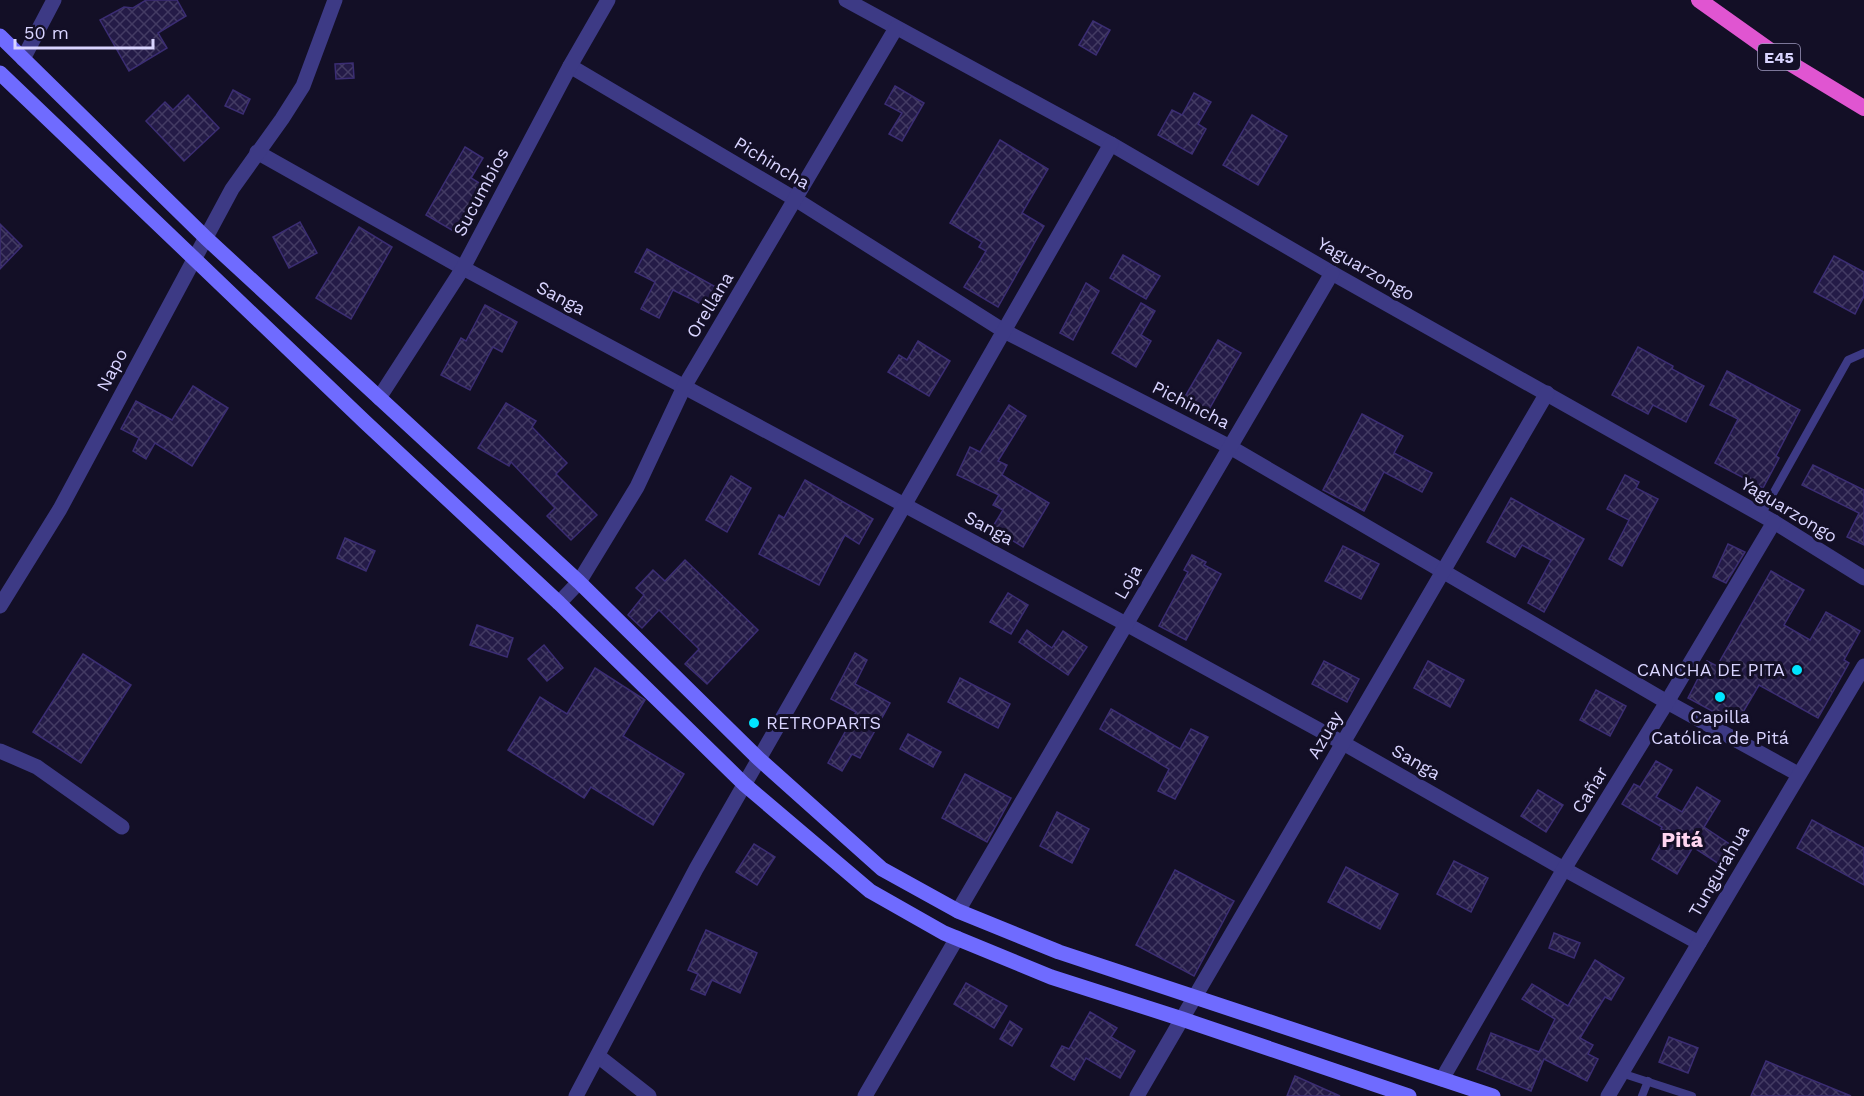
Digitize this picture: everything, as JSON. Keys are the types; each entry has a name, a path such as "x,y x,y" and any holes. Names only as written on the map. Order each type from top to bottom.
{"highway":[{"name":"E45","path":"1699,0 1774,54 1864,108"}],"main road":[{"path":"0,36 206,238 579,582 759,759 882,869 958,911 1059,951 1493,1096"},
{"path":"0,74 365,422 560,603 744,784 870,891 944,933 1051,977 1409,1096"}],"street":[{"path":"23,59 54,0"},
{"name":"Napo","path":"0,606 60,509 232,189 303,86 335,0"},
{"name":"Sucumbios","path":"379,398 463,268 570,66 608,0"},
{"name":"Yaguarzongo","path":"846,0 1112,144 1332,273 1767,519 1864,578"},
{"name":"Orellana","path":"560,603 579,582 637,487 684,387 896,28"},
{"name":"Pichincha","path":"570,66 795,199 1004,331 1230,447 1667,702 1798,774"},
{"path":"576,1096 696,869 1112,144"},
{"name":"Sanga","path":"257,152 463,268 1126,624 1700,943"},
{"name":"Loja","path":"958,911 1332,273"},
{"name":"Azuay","path":"1137,1096 1547,393"},
{"name":"Cañar","path":"1442,1079 1564,869 1667,702 1767,519"},
{"name":"Tungurahua","path":"1608,1096 1864,666"},
{"path":"0,752 37,767 122,827"},
{"path":"865,1096 957,939"},
{"path":"598,1056 649,1096"}],"lane":[{"path":"1767,519 1848,360 1864,353"},
{"path":"1621,1073 1692,1096"},
{"path":"1642,1096 1648,1082"}],"building":[{"path":"146,0 177,0 186,16 158,33 167,48 129,71 100,20 124,7 133,8"},
{"path":"1093,21 1110,30 1096,55 1079,45"},
{"path":"353,63 354,78 336,79 335,64"},
{"path":"895,86 924,103 902,141 889,134 902,113 885,104"},
{"path":"233,90 250,99 243,114 225,106"},
{"path":"1194,93 1211,102 1198,124 1206,129 1192,154 1158,135 1172,110 1182,115"},
{"path":"188,95 219,128 184,161 146,121 165,102 173,110"},
{"path":"1252,115 1287,136 1258,185 1223,165"},
{"path":"1000,140 1048,169 1022,213 1044,226 998,307 964,287 986,251 979,247 982,242 950,223"},
{"path":"465,147 483,158 471,178 489,189 462,236 426,215"},
{"path":"300,222 317,253 289,268 273,237"},
{"path":"0,224 22,246 0,269"},
{"path":"359,227 392,247 351,319 316,298"},
{"path":"647,249 723,291 713,310 673,290 659,318 641,309 655,282 635,272"},
{"path":"1123,255 1160,276 1146,299 1110,278"},
{"path":"1834,256 1864,272 1864,296 1855,314 1814,292"},
{"path":"1086,283 1099,291 1073,340 1060,333"},
{"path":"1141,303 1155,311 1141,335 1151,341 1136,367 1112,353"},
{"path":"485,305 517,322 502,352 493,347 470,390 441,375 461,338 466,341"},
{"path":"1218,340 1241,353 1207,413 1183,400"},
{"path":"918,341 950,361 929,396 888,372 899,355 907,360"},
{"path":"1638,347 1704,386 1686,422 1653,405 1648,414 1612,395"},
{"path":"1727,371 1800,410 1776,456 1779,458 1763,488 1715,463 1738,419 1710,405"},
{"path":"193,386 228,408 192,466 155,443 146,459 133,451 139,438 121,429 136,401 172,420"},
{"path":"506,403 536,421 532,427 567,463 556,474 597,515 571,540 547,516 555,508 511,462 509,466 478,448"},
{"path":"1009,405 1026,416 998,461 1007,465 1002,475 1049,503 1023,547 992,528 1003,510 993,505 999,495 957,475 970,447 980,452"},
{"path":"1362,414 1403,436 1394,453 1432,473 1422,492 1384,472 1364,511 1323,490"},
{"path":"1813,465 1864,490 1864,545 1847,537 1859,513 1802,485"},
{"path":"1625,475 1639,482 1636,488 1658,499 1622,566 1609,559 1629,520 1607,509"},
{"path":"731,476 751,488 727,532 706,520"},
{"path":"805,480 873,519 859,544 845,535 819,585 759,554 779,515 784,518"},
{"path":"1511,498 1584,539 1544,612 1528,603 1551,560 1522,545 1515,557 1487,542"},
{"path":"345,538 375,551 366,571 337,558"},
{"path":"1728,544 1745,552 1726,583 1713,577"},
{"path":"1343,546 1379,564 1361,599 1325,581"},
{"path":"1192,555 1206,562 1204,565 1221,574 1186,640 1159,626 1188,572 1184,570"},
{"path":"685,560 758,630 707,684 685,664 699,649 659,610 642,628 628,615 644,595 636,588 653,570 665,581"},
{"path":"1771,571 1804,590 1784,625 1810,640 1826,612 1860,631 1844,660 1849,663 1818,718 1759,685 1736,724 1688,698 1707,661 1717,666"},
{"path":"1008,593 1028,605 1011,634 990,622"},
{"path":"477,625 513,638 507,657 470,645"},
{"path":"1027,630 1052,648 1063,631 1087,647 1068,675 1019,642"},
{"path":"544,645 563,668 547,681 528,659"},
{"path":"855,653 867,660 855,684 890,703 860,758 852,754 842,771 828,763 856,712 831,699"},
{"path":"83,654 131,685 81,763 33,732"},
{"path":"1324,661 1359,679 1347,702 1312,684"},
{"path":"1428,661 1464,680 1450,707 1414,688"},
{"path":"595,668 645,700 623,736 684,774 653,825 591,787 584,798 508,750 540,697 567,714"},
{"path":"960,678 1010,704 998,728 948,702"},
{"path":"1596,690 1626,706 1610,736 1580,720"},
{"path":"1111,709 1180,749 1191,729 1208,737 1175,799 1158,791 1169,769 1100,729"},
{"path":"908,734 941,752 933,767 900,749"},
{"path":"1656,761 1672,770 1656,797 1682,812 1697,787 1720,801 1704,827 1731,845 1719,864 1693,847 1677,874 1652,859 1667,832 1622,804 1634,784 1640,787"},
{"path":"965,774 1011,798 987,842 942,818"},
{"path":"1538,790 1563,805 1546,832 1521,816"},
{"path":"1057,812 1089,829 1072,863 1040,846"},
{"path":"1812,820 1864,848 1864,885 1797,848"},
{"path":"754,844 775,857 757,885 736,872"},
{"path":"1454,861 1488,878 1471,912 1437,894"},
{"path":"1346,867 1398,894 1380,929 1328,902"},
{"path":"1175,870 1234,901 1194,976 1136,945"},
{"path":"706,930 757,953 740,993 712,980 705,995 691,989 698,974 688,970"},
{"path":"1554,933 1580,943 1574,958 1549,948"},
{"path":"1595,960 1624,978 1611,1000 1605,997 1580,1038 1593,1045 1588,1054 1598,1059 1587,1081 1544,1059 1531,1091 1477,1069 1491,1033 1539,1052 1555,1019 1522,999 1532,984 1568,1006"},
{"path":"966,983 1007,1006 994,1028 954,1004"},
{"path":"1090,1012 1117,1028 1111,1037 1135,1051 1120,1078 1086,1058 1074,1080 1051,1066 1062,1046 1069,1049"},
{"path":"1010,1021 1022,1029 1012,1046 1000,1039"},
{"path":"1669,1037 1698,1048 1688,1073 1659,1062"},
{"path":"1766,1061 1851,1096 1751,1096"},
{"path":"1295,1076 1340,1096 1287,1096"}],"place":[{"name":"CANCHA DE PITA","path":"1797,670"},
{"name":"Capilla Católica de Pitá","path":"1720,697"},
{"name":"RETROPARTS","path":"754,723"}],"district":[{"name":"Pitá","path":"1682,840"}]}
